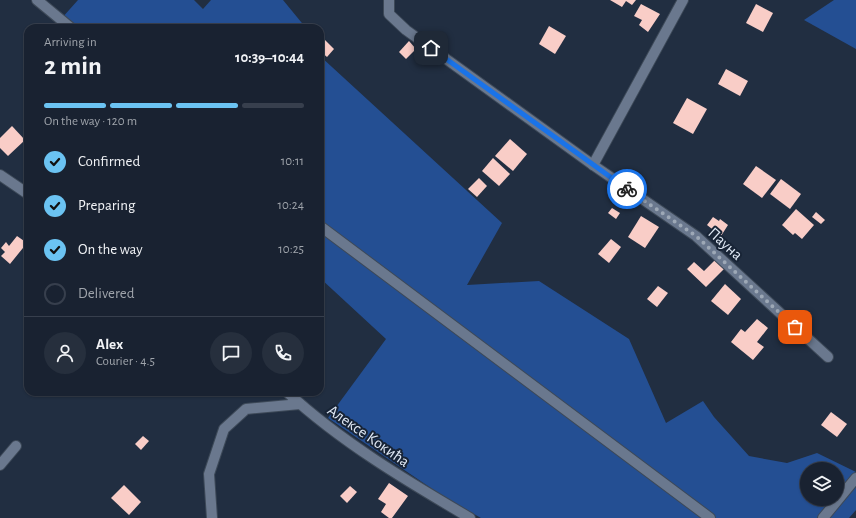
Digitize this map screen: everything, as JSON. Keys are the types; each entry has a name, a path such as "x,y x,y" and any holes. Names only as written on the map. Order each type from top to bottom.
{"street":[{"path":"37,0 66,24"},
{"name":"Пауна","path":"389,0 389,14 406,30 593,166 696,236 828,357"},
{"path":"593,166 682,0"},
{"path":"0,175 24,191"},
{"path":"324,229 710,518"},
{"name":"Алексе Кокића","path":"291,396 366,454 470,518"},
{"path":"212,518 209,474 224,429 246,409 300,404"},
{"path":"0,465 16,446"},
{"path":"823,518 856,478"}],"shaded area":[{"path":"78,0 194,0 203,9 211,0 283,0 303,24 57,24"},
{"path":"834,0 856,0 856,49 804,20"},
{"path":"324,60 502,223 467,285 539,281 629,339 666,423 703,401 714,417 749,456 787,463 817,453 835,462 800,462 800,506 844,506 844,466 856,472 856,510 849,518 481,518 444,497 328,418 386,339 324,282"}],"building":[{"path":"610,0 636,0 632,5 626,1 622,7"},
{"path":"641,4 660,14 648,32 639,25 642,20 634,16"},
{"path":"756,4 773,13 763,32 746,23"},
{"path":"549,26 566,36 555,54 539,44"},
{"path":"324,39 334,49 327,57 324,54"},
{"path":"409,41 416,49 406,59 399,52"},
{"path":"726,69 748,81 740,96 718,84"},
{"path":"687,98 707,109 693,134 673,123"},
{"path":"12,126 24,139 24,141 8,156 0,148 0,138"},
{"path":"510,139 527,154 513,171 495,156"},
{"path":"493,158 510,174 499,186 482,171"},
{"path":"756,166 776,180 762,198 743,184"},
{"path":"479,178 487,186 477,197 468,189"},
{"path":"781,179 801,194 790,209 770,194"},
{"path":"612,208 620,213 616,219 608,213"},
{"path":"796,209 814,225 802,239 795,233 793,235 782,225"},
{"path":"816,212 825,220 821,224 812,217"},
{"path":"641,216 659,227 645,248 628,237"},
{"path":"713,217 719,221 720,219 728,225 721,236 707,225"},
{"path":"17,236 24,241 24,247 10,264 1,256 5,252 1,248 6,242 9,246"},
{"path":"611,239 621,247 609,263 598,254"},
{"path":"717,258 726,267 706,287 687,269 694,262 704,271"},
{"path":"725,284 741,299 728,315 711,301"},
{"path":"658,286 668,293 657,307 647,299"},
{"path":"757,319 768,328 757,342 764,347 753,360 731,342 741,329 745,332"},
{"path":"831,412 847,424 837,437 821,425"},
{"path":"143,436 149,441 141,450 135,444"},
{"path":"389,483 408,496 392,518 389,518 381,512 386,504 378,499"},
{"path":"124,485 141,502 129,515 111,498"},
{"path":"350,486 357,492 347,503 340,496"}],"way so far":[{"path":"627,189 696,236 795,327"}],"route":[{"path":"431,48 627,189"}]}
